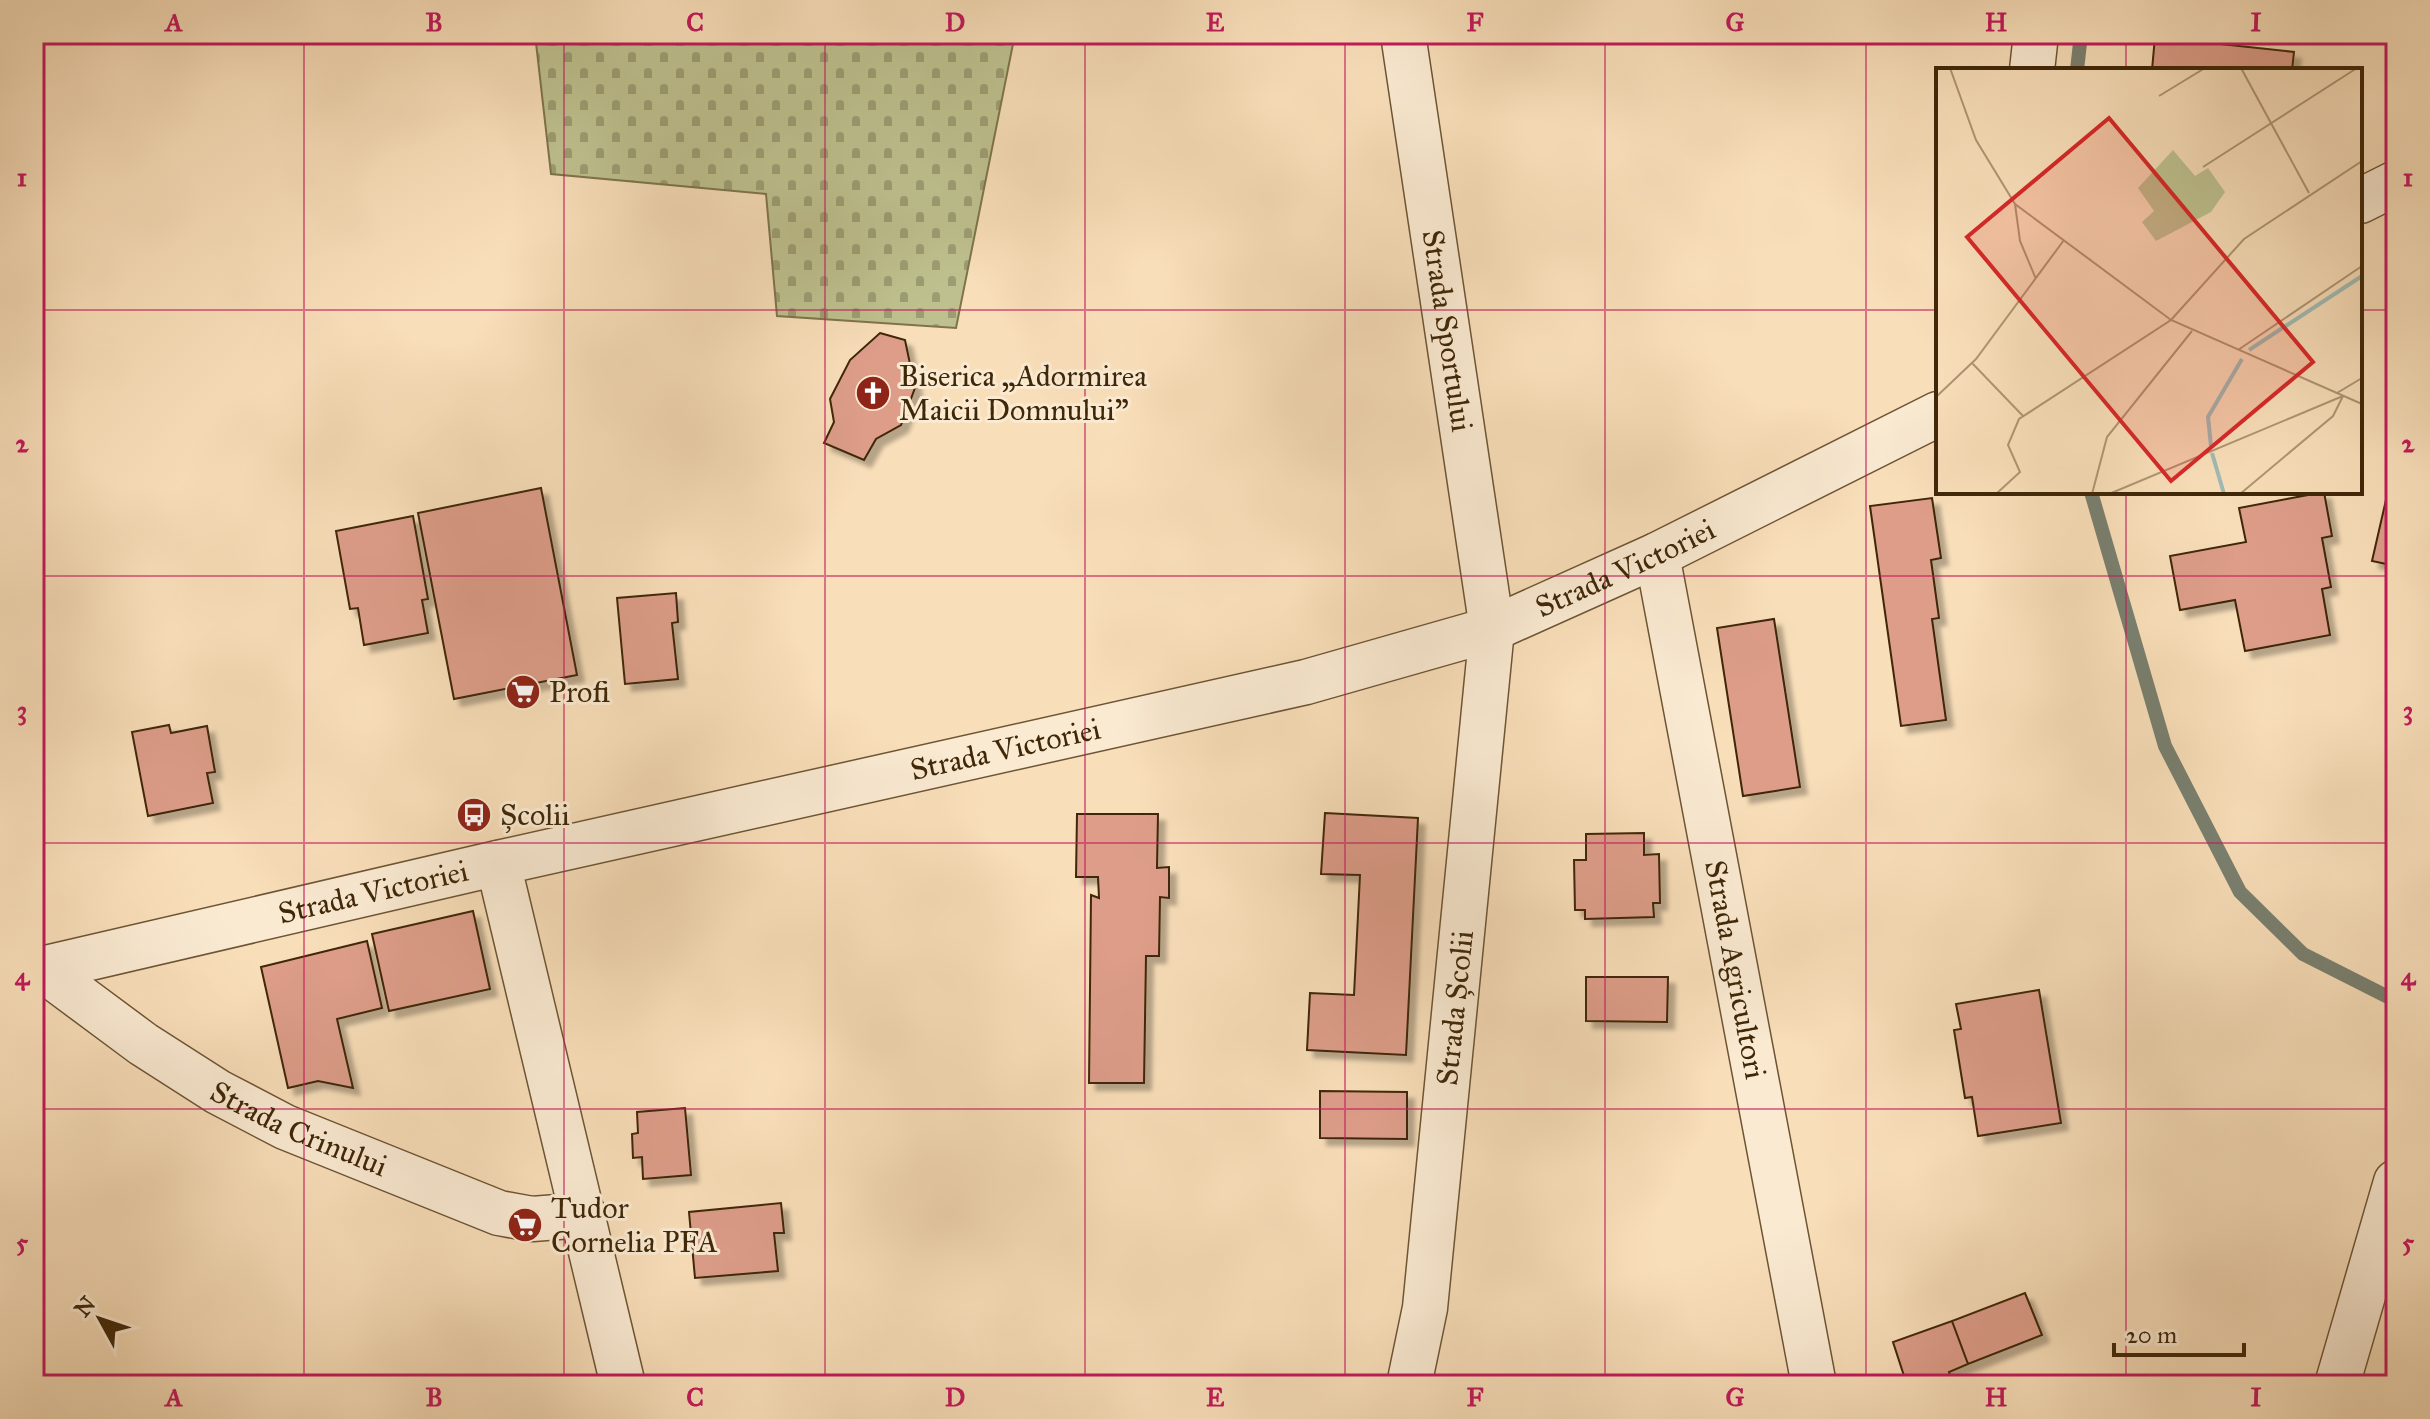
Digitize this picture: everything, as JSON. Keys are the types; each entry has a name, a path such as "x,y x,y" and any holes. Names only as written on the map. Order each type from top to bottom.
{"street":[{"name":"Strada Sportului","path":"1403,34 1492,629"},
{"path":"2032,68 2036,34"},
{"path":"2362,200 2396,183"},
{"name":"Strada Victoriei","path":"38,969 1306,682 1492,629 1657,555 1936,415"},
{"name":"Strada Agricultori","path":"1657,555 1814,1385"},
{"name":"Strada Școlii","path":"1409,1385 1425,1308 1492,629"},
{"path":"498,863 623,1385"},
{"name":"Strada Crinului","path":"38,969 143,1044 218,1092 285,1127 499,1213 532,1219 584,1215"},
{"path":"2337,1385 2396,1182"}],"green space":[{"path":"535,34 1015,34 956,328 777,316 766,194 551,174"}],"building":[{"path":"2155,37 2294,52 2292,68 2152,68"},
{"name":"Biserica „Adormirea Maicii Domnului”","path":"880,333 905,340 915,388 901,425 876,439 864,460 824,443 834,422 830,399 850,360"},
{"path":"2391,478 2396,479 2396,566 2372,561"},
{"path":"541,488 577,675 454,699 418,513"},
{"path":"2324,494 2332,536 2322,538 2331,587 2322,589 2330,635 2245,651 2235,600 2180,610 2170,556 2246,542 2239,508"},
{"path":"1932,498 1941,558 1931,560 1939,618 1932,619 1946,720 1901,726 1870,506"},
{"path":"413,516 428,599 422,600 428,633 364,645 358,608 350,609 336,531"},
{"path":"676,593 678,622 672,623 678,679 625,684 617,598"},
{"path":"1774,619 1800,787 1743,796 1717,628"},
{"path":"169,725 171,733 207,726 215,772 207,773 213,803 148,816 132,732"},
{"path":"1325,813 1418,818 1406,1055 1307,1050 1310,993 1354,995 1360,875 1321,874"},
{"path":"1077,814 1158,814 1157,868 1169,867 1169,898 1160,897 1159,956 1146,956 1144,1083 1089,1083 1091,895 1099,898 1098,877 1076,877"},
{"path":"1644,833 1644,855 1659,854 1660,903 1653,903 1654,917 1585,919 1585,910 1575,910 1574,860 1586,860 1586,834"},
{"path":"473,911 490,989 389,1011 372,934"},
{"path":"367,941 382,1008 337,1019 353,1088 318,1081 288,1088 261,967"},
{"path":"1586,977 1668,977 1667,1022 1586,1021"},
{"path":"2039,990 2061,1123 1978,1136 1972,1097 1965,1098 1954,1030 1961,1029 1956,1004"},
{"path":"1320,1091 1407,1092 1407,1139 1320,1138"},
{"path":"685,1108 691,1175 643,1179 642,1157 633,1158 632,1134 638,1133 637,1112"},
{"path":"781,1203 784,1233 774,1233 778,1271 695,1278 689,1212"},
{"path":"2025,1293 2042,1335 1968,1364 1952,1321"},
{"path":"1952,1321 1968,1364 1949,1372 1953,1385 1907,1385 1893,1342"}],"waterway":[{"path":"2077,68 2081,34"},
{"path":"2092,494 2165,746 2240,892 2303,954 2396,1001"}],"place":[{"name":"Biserica „Adormirea Maicii Domnului”","path":"873,393"},
{"name":"Profi","path":"523,692"},
{"name":"Școlii","path":"474,815"},
{"name":"Tudor Cornelia PFA","path":"525,1225"}]}
